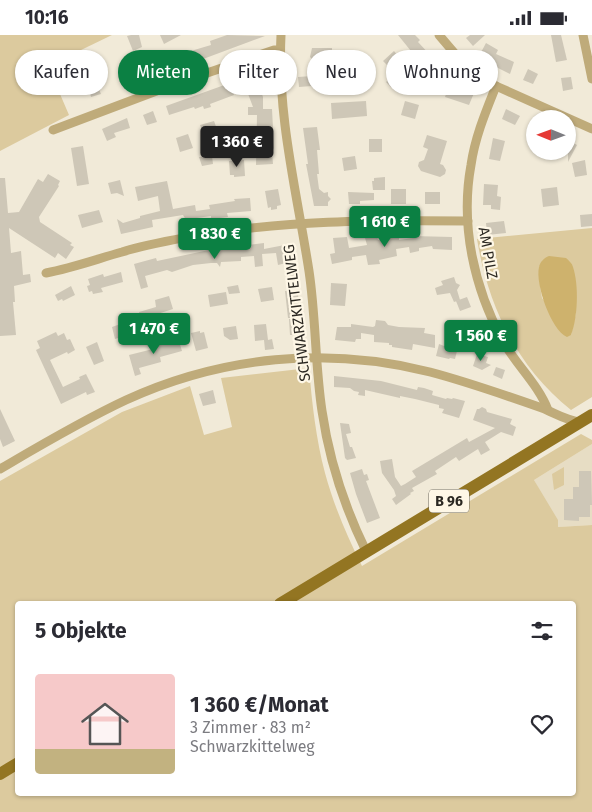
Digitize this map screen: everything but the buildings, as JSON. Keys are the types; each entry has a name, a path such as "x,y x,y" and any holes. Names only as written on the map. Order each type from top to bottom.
{"main road":[{"name":"B 96","path":"285,601 592,415"},
{"path":"0,774 15,765"}],"street":[{"name":"SCHWARZKITTELWEG","path":"281,35 280,49 285,136 312,290 322,411 330,450 342,489 366,551"},
{"path":"439,35 452,50"},
{"path":"583,35 592,79"},
{"path":"54,130 175,84 280,49"},
{"path":"498,87 592,129"},
{"name":"AM PILZ","path":"493,95 478,134 468,185 468,221 471,249 476,275 489,313 509,352 539,391 548,410"},
{"path":"46,273 70,269 137,247 246,229 345,220 468,221"},
{"path":"0,469 126,400 210,369 283,358 366,360 407,367 460,380 548,410 572,421 580,422"}],"shaded area":[{"path":"0,35 112,35 81,50 15,50 15,95 60,95 69,115 0,151"},
{"path":"592,228 592,397 571,410 535,375 520,355 497,311 482,264 477,239","holes":["539,266 573,268 576,313 571,335 542,298"]},
{"path":"549,256 566,258 572,264 575,274 577,292 576,311 571,335 567,337 561,333 550,316 539,284 540,265 542,260"},
{"path":"309,368 315,421 325,473 341,521 362,566 581,434 592,440 592,444 534,480 558,520 558,527 592,525 592,812 0,812 0,481 122,412 190,386 204,435 232,427 221,378"},
{"path":"592,444 592,525 558,527 534,480"},
{"path":"564,467 564,485 554,490 552,474"}]}
